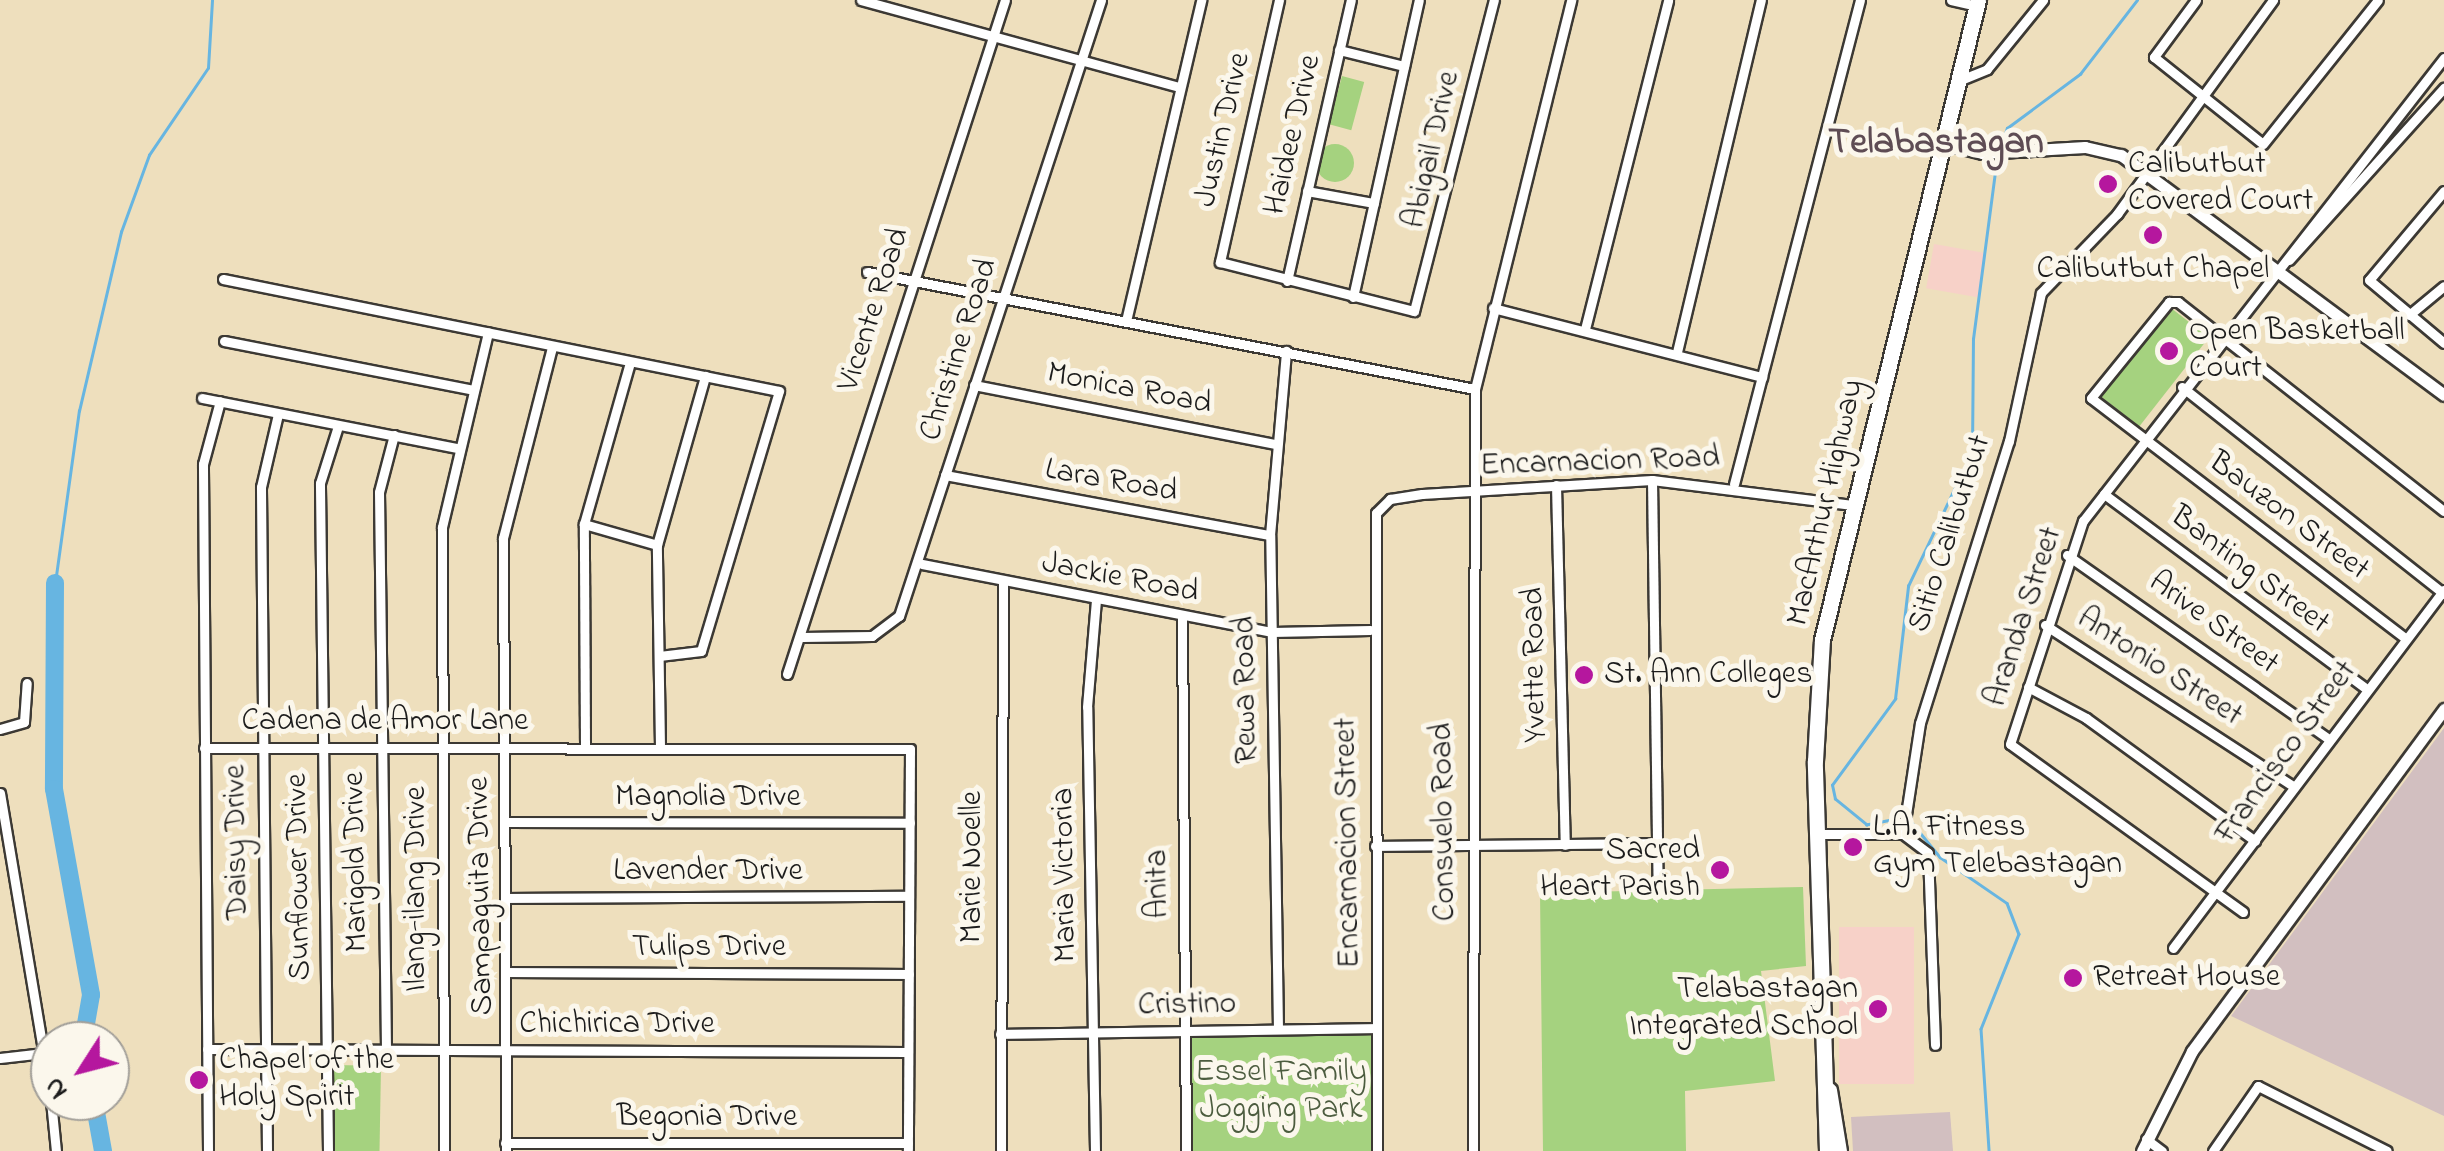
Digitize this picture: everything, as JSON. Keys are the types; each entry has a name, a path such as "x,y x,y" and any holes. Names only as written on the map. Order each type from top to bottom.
{"highway":[{"name":"MacArthur Highway","path":"1827,1151 1829,1090 1817,834 1816,694 1852,505 1977,3"},
{"name":"MacArthur Highway","path":"1829,1090 1839,1151"}],"street":[{"path":"861,0 916,5 1083,61 1179,87"},
{"name":"Vicente Road","path":"787,674 802,637 909,281 1005,0"},
{"name":"Christine Road","path":"802,637 882,632 922,564 974,384 1101,0"},
{"path":"1126,321 1201,0"},
{"name":"Justin Drive","path":"1279,0 1222,247 1226,268 1286,281"},
{"name":"Haidee Drive","path":"1286,281 1351,0"},
{"name":"Abigail Drive","path":"1420,0 1353,298 1418,310 1494,0"},
{"name":"Consuelo Road","path":"1473,1151 1468,492 1475,389 1571,0"},
{"path":"1584,329 1668,0"},
{"path":"1677,352 1762,0"},
{"path":"1734,484 1860,0"},
{"path":"1951,0 1977,3"},
{"path":"1958,81 1986,70 2043,0"},
{"path":"2196,0 2154,57 2264,143 2378,0"},
{"name":"Sitio Calibutbut","path":"1903,830 1920,723 2009,440 2035,309 2273,0"},
{"path":"1338,50 1404,66"},
{"name":"Aranda Street","path":"2286,264 2444,58"},
{"path":"2419,92 2440,92 2444,106"},
{"name":"Aranda Street","path":"2243,912 2016,756 2010,744 2067,555 2140,436 2286,264 2440,92"},
{"path":"1942,142 1982,154 2085,147 2144,168 2286,264 2444,395"},
{"path":"1308,190 1374,203"},
{"path":"2444,192 2372,269 2374,288 2444,342"},
{"path":"867,272 1475,389"},
{"path":"223,279 705,376 782,396 701,652 659,656"},
{"path":"1286,281 1353,298"},
{"path":"2408,315 2444,286"},
{"name":"Bauzon Street","path":"2224,336 2169,302 2091,398 2405,638"},
{"path":"1493,308 1677,352 1762,377"},
{"name":"Ilang-ilang Drive","path":"444,1151 442,526 488,332"},
{"path":"2224,336 2444,511"},
{"path":"224,341 473,390"},
{"name":"Sampaguita Drive","path":"506,1147 508,898 503,538 552,347"},
{"name":"Rewa Road","path":"1278,1029 1270,535 1274,444 1286,351"},
{"path":"585,745 584,524 630,362"},
{"path":"660,747 657,544 705,376"},
{"name":"Monica Road","path":"974,384 1274,444"},
{"path":"2182,387 2443,592"},
{"path":"202,398 458,448"},
{"path":"204,748 202,464 220,402"},
{"name":"Daisy Drive","path":"267,1151 260,488 278,414"},
{"name":"Sunflower Drive","path":"328,1151 320,483 338,426"},
{"name":"Marigold Drive","path":"386,1049 379,748 379,492 394,435"},
{"name":"Lara Road","path":"945,476 1270,535"},
{"path":"1652,480 1658,886"},
{"name":"Encarnacion Road","path":"1371,535 1390,499 1556,484 1652,480 1734,484 1852,505"},
{"name":"Yvette Road","path":"1556,484 1565,845"},
{"name":"Banting Street","path":"2104,494 2364,687"},
{"path":"584,524 657,544"},
{"name":"Encarnacion Street","path":"1371,535 1377,1151"},
{"name":"Arive Street","path":"2067,555 2327,738"},
{"name":"Jackie Road","path":"922,564 1272,632 1370,630"},
{"name":"Marie Noelle","path":"1001,1151 1003,582"},
{"name":"Francisco Street","path":"2173,948 2364,687 2443,592"},
{"name":"Maria Victoria","path":"1095,1151 1087,707 1096,598"},
{"name":"Anita","path":"1182,616 1186,1151"},
{"name":"Antonio Street","path":"2045,625 2294,787"},
{"path":"0,729 24,722 27,683"},
{"path":"2028,687 2095,724 2255,841"},
{"path":"2162,1151 2144,1145 2192,1051 2444,708"},
{"name":"Cadena de Amor Lane","path":"208,1151 204,748 585,745 910,750 910,823"},
{"path":"0,794 39,1021"},
{"name":"Magnolia Drive","path":"507,822 910,823"},
{"path":"908,1147 910,823"},
{"path":"1817,834 1903,830 1928,853 1935,1046"},
{"path":"1374,846 1657,843"},
{"name":"Lavender Drive","path":"508,898 910,896"},
{"name":"Tulips Drive","path":"508,972 909,974"},
{"name":"Cristino","path":"1000,1034 1376,1028"},
{"name":"Chichirica Drive","path":"207,1048 906,1052"},
{"path":"0,1058 30,1054"},
{"path":"2212,1151 2250,1089 2375,1149 2388,1151"},
{"path":"53,1121 56,1151"},
{"name":"Begonia Drive","path":"506,1147 908,1147"}],"shaded area":[{"path":"1934,244 1985,253 1977,297 1926,288"},
{"path":"2444,728 2444,1116 2231,1016"},
{"name":"Telabastagan Integrated School","path":"1839,927 1914,927 1914,1084 1839,1084"},
{"path":"1950,1112 1953,1151 1853,1151 1851,1117"}],"green space":[{"path":"1342,76 1364,82 1351,130 1329,124"},
{"path":"1335,144 1348,150 1354,163 1348,176 1335,182 1322,176 1316,163 1322,150"},
{"path":"2171,308 2209,338 2139,427 2101,397"},
{"path":"1803,887 1806,966 1761,971 1775,1081 1685,1091 1686,1151 1543,1151 1540,893"},
{"name":"Essel Family Jogging Park","path":"1188,1033 1373,1033 1373,1151 1188,1151"},
{"path":"332,1065 381,1066 380,1151 330,1151"}],"waterway":[{"path":"55,583 79,411 121,232 149,155 208,68 212,0"},
{"path":"2000,148 2007,128 2080,74 2137,0"},
{"path":"1902,818 1867,825 1835,799 1832,785 1895,699 1908,586 1972,452 1973,339 1997,156"},
{"path":"55,583 54,789 91,995 86,1021"},
{"path":"1909,819 1940,857 2007,903 2019,934 1981,1029 1989,1151"},
{"path":"98,1121 103,1151"}],"place":[{"name":"Calibutbut Covered Court","path":"2108,184"},
{"name":"Calibutbut Chapel","path":"2153,235"},
{"name":"Open Basketball Court","path":"2169,351"},
{"name":"St. Ann Colleges","path":"1584,675"},
{"name":"L.A. Fitness Gym Telebastagan","path":"1853,847"},
{"name":"Sacred Heart Parish","path":"1720,870"},
{"name":"Retreat House","path":"2073,978"},
{"name":"Telabastagan Integrated School","path":"1878,1009"},
{"name":"Chapel of the Holy Spirit","path":"199,1080"}],"district":[{"name":"Telabastagan","path":"1936,144"}]}
